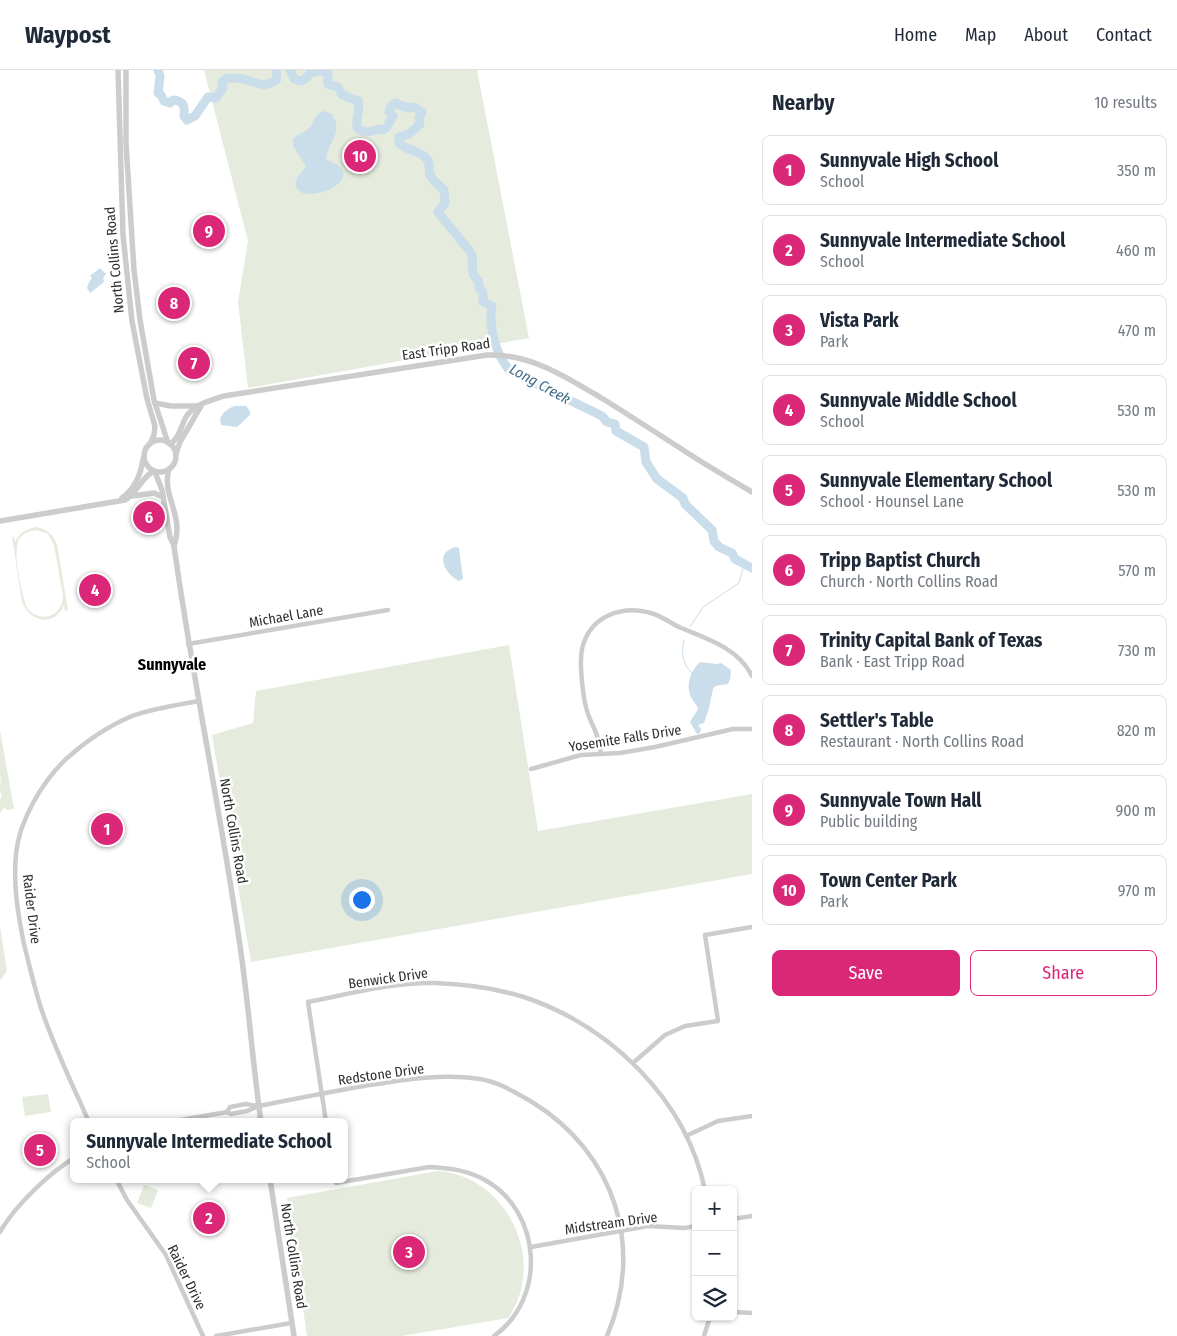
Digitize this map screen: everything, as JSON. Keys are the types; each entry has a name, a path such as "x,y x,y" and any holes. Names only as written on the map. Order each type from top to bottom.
{"street":[{"name":"North Collins Road","path":"118,70 123,235 131,306 155,403 169,443"},
{"name":"North Collins Road","path":"126,70 126,143 138,305 147,399 155,430 150,444"},
{"path":"118,78 126,78"},
{"path":"121,193 129,193"},
{"path":"131,306 138,305"},
{"name":"East Tripp Road","path":"169,443 176,438 190,412 224,396 382,370 491,355 512,356 531,361 571,380 752,492"},
{"path":"144,457 147,466 155,471 165,472 169,469 175,462 176,454 201,406 171,406 155,403"},
{"path":"114,503 124,497 134,485 140,471 144,452 150,444 160,440 169,443 176,454"},
{"name":"North Collins Road","path":"169,469 168,486 178,532 174,546"},
{"name":"North Collins Road","path":"155,471 163,496 170,538 174,546 188,644 241,954 260,1118"},
{"path":"132,496 143,480 155,471"},
{"path":"0,521 114,503 132,496 154,493 163,496"},
{"name":"Michael Lane","path":"188,644 388,610"},
{"path":"601,754 598,736 587,712 580,661 582,649 590,629 604,618 625,610 656,614 669,623 730,650 746,665 752,676"},
{"name":"Raider Drive","path":"87,1118 43,1013 28,963 15,890 18,845 25,820 35,799 48,779 79,748 115,724 134,716 153,710 199,701"},
{"name":"Yosemite Falls Drive","path":"531,768 581,755 618,753 733,730 752,728"},
{"path":"633,1064 666,1035 685,1026 718,1021 705,935 752,927"},
{"name":"Benwick Drive","path":"322,1093 308,1002 413,984 450,984 488,988 524,997 572,1018 602,1037 633,1064 666,1102 686,1136 704,1186"},
{"name":"Redstone Drive","path":"192,1118 227,1112 230,1107 246,1104 259,1106 322,1093 408,1079 451,1077 482,1079 511,1089 546,1111 575,1135 598,1166 612,1195 622,1231 624,1272 619,1302 607,1336"},
{"path":"322,1093 325,1118"},
{"path":"686,1136 718,1121 752,1116"},
{"path":"0,1232 17,1208 70,1161"},
{"path":"348,1179 429,1167 458,1170 472,1174 493,1185 508,1199 522,1220 530,1246 532,1263 527,1291 511,1320 494,1336"},
{"name":"Raider Drive","path":"118,1183 127,1200 166,1255 203,1336"},
{"name":"North Collins Road","path":"271,1183 294,1336"},
{"path":"737,1218 752,1216"},
{"name":"Midstream Drive","path":"530,1246 648,1226 692,1227"},
{"path":"737,1312 752,1313"},
{"path":"704,1336 709,1321"},
{"path":"216,1336 292,1323"}],"shaded area":[{"path":"204,70 477,70 529,338 248,388 238,302 248,241"},
{"path":"36,527 43,529 51,535 57,545 68,610 65,611 64,605 55,617 43,620 31,614 22,602 12,537 14,537 15,542 26,530","holes":["36,530 48,534 54,545 63,596 59,609 50,616 44,617 38,616 27,608 20,584 17,545 19,539 29,532"]},
{"path":"509,645 538,831 752,794 752,874 251,962 212,735 253,723 256,691"},
{"path":"0,730 14,809 6,810 5,807 0,813 2,793 0,793 0,779 2,785 0,774"},
{"path":"0,927 7,971 0,981"},
{"path":"48,1094 51,1112 25,1116 22,1097"},
{"path":"438,1171 462,1176 484,1188 501,1205 514,1225 522,1248 524,1272 519,1296 508,1318 402,1336 307,1336 287,1198"},
{"path":"144,1185 158,1190 151,1208 137,1203"}],"water":[{"path":"324,111 332,114 336,127 326,159 341,168 343,177 339,183 322,192 303,193 297,189 296,182 306,166 293,146 293,139 307,130 318,114"},
{"path":"100,268 106,274 103,278 104,282 90,293 87,288 92,278 90,276"},
{"path":"235,406 246,406 250,411 250,415 237,427 221,425 220,419 223,414"},
{"path":"456,547 459,548 463,579 459,581 449,574 443,559 449,550"},
{"path":"700,662 721,663 731,670 728,684 715,686 713,689 704,723 698,725 701,729 700,733 697,734 690,722 698,709 690,694 689,684 691,674"}],"waterway":[{"name":"Long Creek","path":"158,70 160,76 158,93 164,101 170,103 173,100 182,103 184,116 187,120 195,116 208,97 216,98 223,88 222,82 227,78 248,80 264,85 277,79 276,70"},
{"name":"Long Creek","path":"290,70 294,79 301,81 310,73 321,71 328,73 328,84 338,87 342,95 358,101 357,128 362,131 383,130 387,127 393,116 389,112 390,108 395,103 407,108 414,107 422,112 419,118 420,124 409,134 399,137 399,143 427,159 431,177 444,190 445,203 438,212 472,254 473,274 479,282 479,288 483,292 483,302 492,306 491,323 494,340 501,357 510,371 602,416 607,422 615,424 616,431 644,447 646,462 657,479 683,498 685,504 712,530 714,541 719,547 732,553 735,559 752,568"},
{"path":"690,627 703,607 739,583 744,564"},
{"path":"684,640 683,658 686,666 692,673"}],"place":[{"name":"Town Center Park","path":"360,156"},
{"name":"Sunnyvale Town Hall","path":"209,231"},
{"name":"Settler's Table","path":"174,303"},
{"name":"Trinity Capital Bank of Texas","path":"194,363"},
{"name":"Tripp Baptist Church","path":"149,517"},
{"name":"Sunnyvale Middle School","path":"95,590"},
{"name":"Sunnyvale High School","path":"107,829"},
{"name":"Sunnyvale Elementary School","path":"40,1150"},
{"name":"Sunnyvale Intermediate School","path":"209,1218"},
{"name":"Vista Park","path":"409,1252"}],"district":[{"name":"Sunnyvale","path":"172,664"}]}
